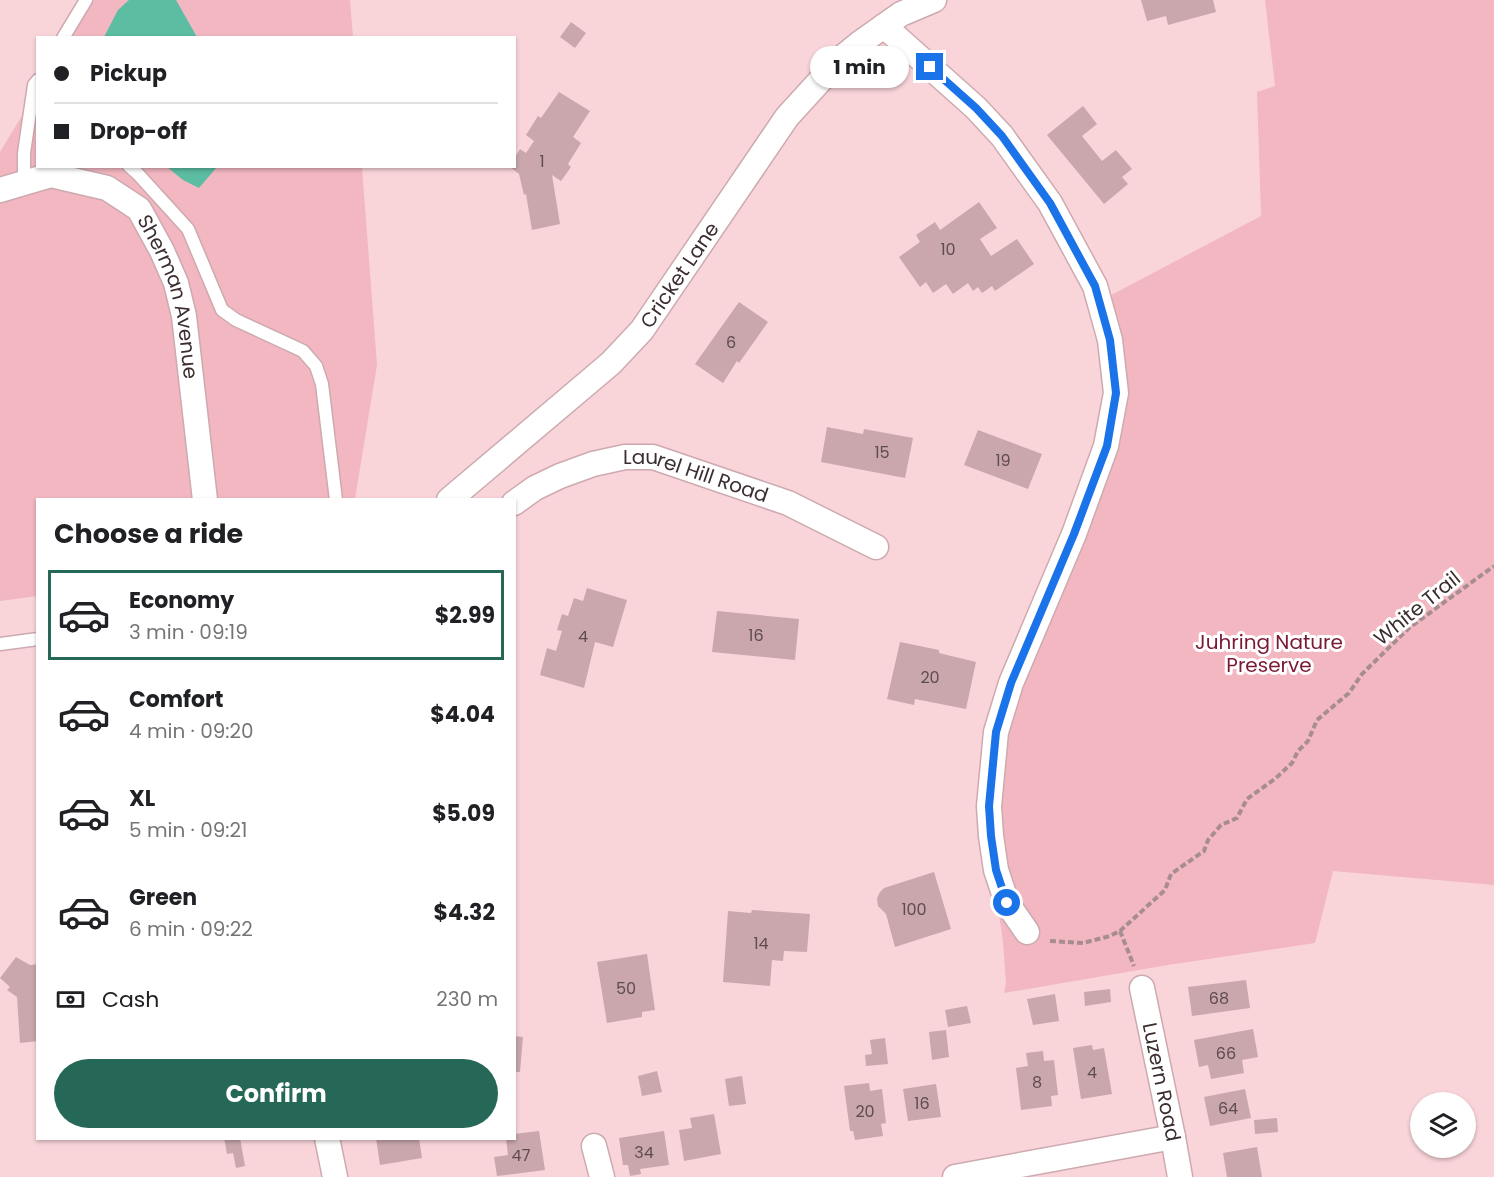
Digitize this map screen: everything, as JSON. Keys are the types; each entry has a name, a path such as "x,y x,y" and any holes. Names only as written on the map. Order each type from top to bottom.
{"street":[{"name":"Cricket Lane","path":"451,498 611,363 642,330 787,117 839,60 901,14 934,0"},
{"path":"884,26 976,108 1002,136 1050,203 1095,286 1110,340 1116,393 1107,446 1074,534 1011,683 996,732 989,806 996,870 1007,903 1027,933"},
{"name":"Sherman Avenue","path":"0,190 51,175 107,188 139,209 162,251 176,284 184,316 206,498"},
{"name":"Laurel Hill Road","path":"516,502 535,488 593,464 625,457 653,457 788,503 876,547"},
{"name":"Luzern Road","path":"1142,987 1180,1177"},
{"path":"954,1177 1173,1137"},
{"path":"327,1140 334,1177"},
{"path":"594,1146 602,1177"}],"lane":[{"path":"64,36 86,0"},
{"path":"24,183 24,153 33,124 34,85 36,82"},
{"path":"131,168 188,229 222,310 236,320 303,351 316,366 322,384 336,498"},
{"path":"0,644 36,639"}],"path":[{"name":"White Trail","path":"1027,933 1047,941 1083,943 1110,936 1119,931 1165,890 1171,874 1204,851 1208,840 1221,825 1237,818 1247,799 1292,763 1298,751 1308,741 1317,720 1349,693 1362,674 1409,628 1494,566"},
{"path":"1119,931 1142,987"}],"green space":[{"path":"94,0 350,0 353,36 72,36"},
{"name":"Juhring Nature Preserve","path":"1265,0 1494,0 1494,885 1333,871 1315,943 1004,993 1006,983 1003,942 992,865 987,769 1106,446 1100,301 1261,216 1257,92 1275,86"},
{"path":"36,93 36,168 362,168 377,365 355,498 36,498 36,596 0,601 0,152"}],"shaded area":[{"path":"129,0 176,0 196,36 105,36 118,10"},
{"path":"168,168 216,168 199,188 183,180"}],"building":[{"path":"1141,0 1213,0 1216,12 1168,25 1166,16 1147,21"},
{"path":"571,22 586,33 575,48 560,37"},
{"path":"559,92 590,111 573,137 581,143 568,164 571,167 561,181 552,175 560,224 532,230 526,194 524,195 519,174 512,168 516,168 516,156 520,149 526,153 534,141 526,135 538,116 541,118"},
{"path":"1083,106 1097,124 1082,136 1102,161 1116,150 1132,169 1122,177 1128,184 1104,204 1047,135"},
{"path":"979,202 997,228 980,239 991,256 1017,239 1034,264 995,291 992,286 982,293 978,287 973,291 968,283 953,294 946,284 933,293 926,282 920,287 899,257 920,242 916,235 935,222 940,230"},
{"path":"739,302 768,322 723,383 695,364"},
{"path":"827,427 863,434 864,429 913,438 905,478 821,462"},
{"path":"978,430 1042,454 1028,489 964,465"},
{"path":"587,588 627,600 613,647 595,642 584,688 540,675 547,648 556,651 562,631 557,630 562,614 568,616 574,598 583,601"},
{"path":"717,611 799,619 795,660 712,652"},
{"path":"900,642 939,650 939,653 976,662 966,709 915,699 914,705 887,699"},
{"path":"934,872 951,929 895,947 886,914 878,906 877,898 880,892 884,888"},
{"path":"752,910 810,914 807,952 784,951 783,961 772,960 770,986 723,982 728,911 751,913"},
{"path":"647,954 655,1010 642,1012 642,1017 607,1023 597,962"},
{"path":"16,957 30,965 36,964 36,1041 20,1043 17,997 7,990 10,987 0,978"},
{"path":"1246,980 1250,1008 1192,1016 1188,987"},
{"path":"1110,989 1111,1002 1085,1006 1084,992"},
{"path":"1055,994 1059,1021 1033,1025 1027,999"},
{"path":"967,1006 971,1023 948,1027 945,1010"},
{"path":"1253,1029 1258,1057 1242,1060 1244,1073 1211,1079 1208,1065 1199,1067 1194,1040"},
{"path":"946,1030 949,1057 932,1060 929,1032"},
{"path":"516,1036 523,1037 520,1072 516,1072"},
{"path":"885,1038 888,1064 866,1066 865,1055 872,1054 870,1040"},
{"path":"1092,1045 1093,1050 1104,1048 1112,1094 1081,1099 1073,1048"},
{"path":"1043,1051 1044,1061 1054,1060 1058,1095 1051,1096 1052,1106 1021,1110 1016,1068 1028,1066 1026,1053"},
{"path":"657,1071 662,1092 642,1096 638,1076"},
{"path":"742,1076 746,1104 729,1106 725,1079"},
{"path":"869,1083 870,1091 882,1089 886,1123 881,1124 883,1136 855,1140 853,1131 850,1131 844,1086"},
{"path":"936,1084 941,1117 908,1121 903,1089"},
{"path":"1245,1089 1251,1118 1210,1126 1204,1097"},
{"path":"714,1114 721,1154 684,1161 679,1130 692,1128 690,1118"},
{"path":"1277,1118 1278,1132 1255,1134 1254,1120"},
{"path":"539,1131 545,1170 497,1176 494,1157 508,1155 506,1140 516,1140 516,1134"},
{"path":"664,1131 669,1165 640,1169 641,1174 630,1176 628,1165 623,1165 619,1138"},
{"path":"224,1140 240,1140 245,1166 236,1168 233,1153 227,1154"},
{"path":"376,1140 419,1140 422,1158 380,1165"},
{"path":"1257,1147 1262,1177 1227,1177 1223,1153"}],"route":[{"path":"930,67 976,108 1002,136 1050,203 1074,245 1095,286 1104,315 1110,340 1116,393 1107,446 1074,534 1011,683 996,732 989,806 996,870 1007,903"}]}
